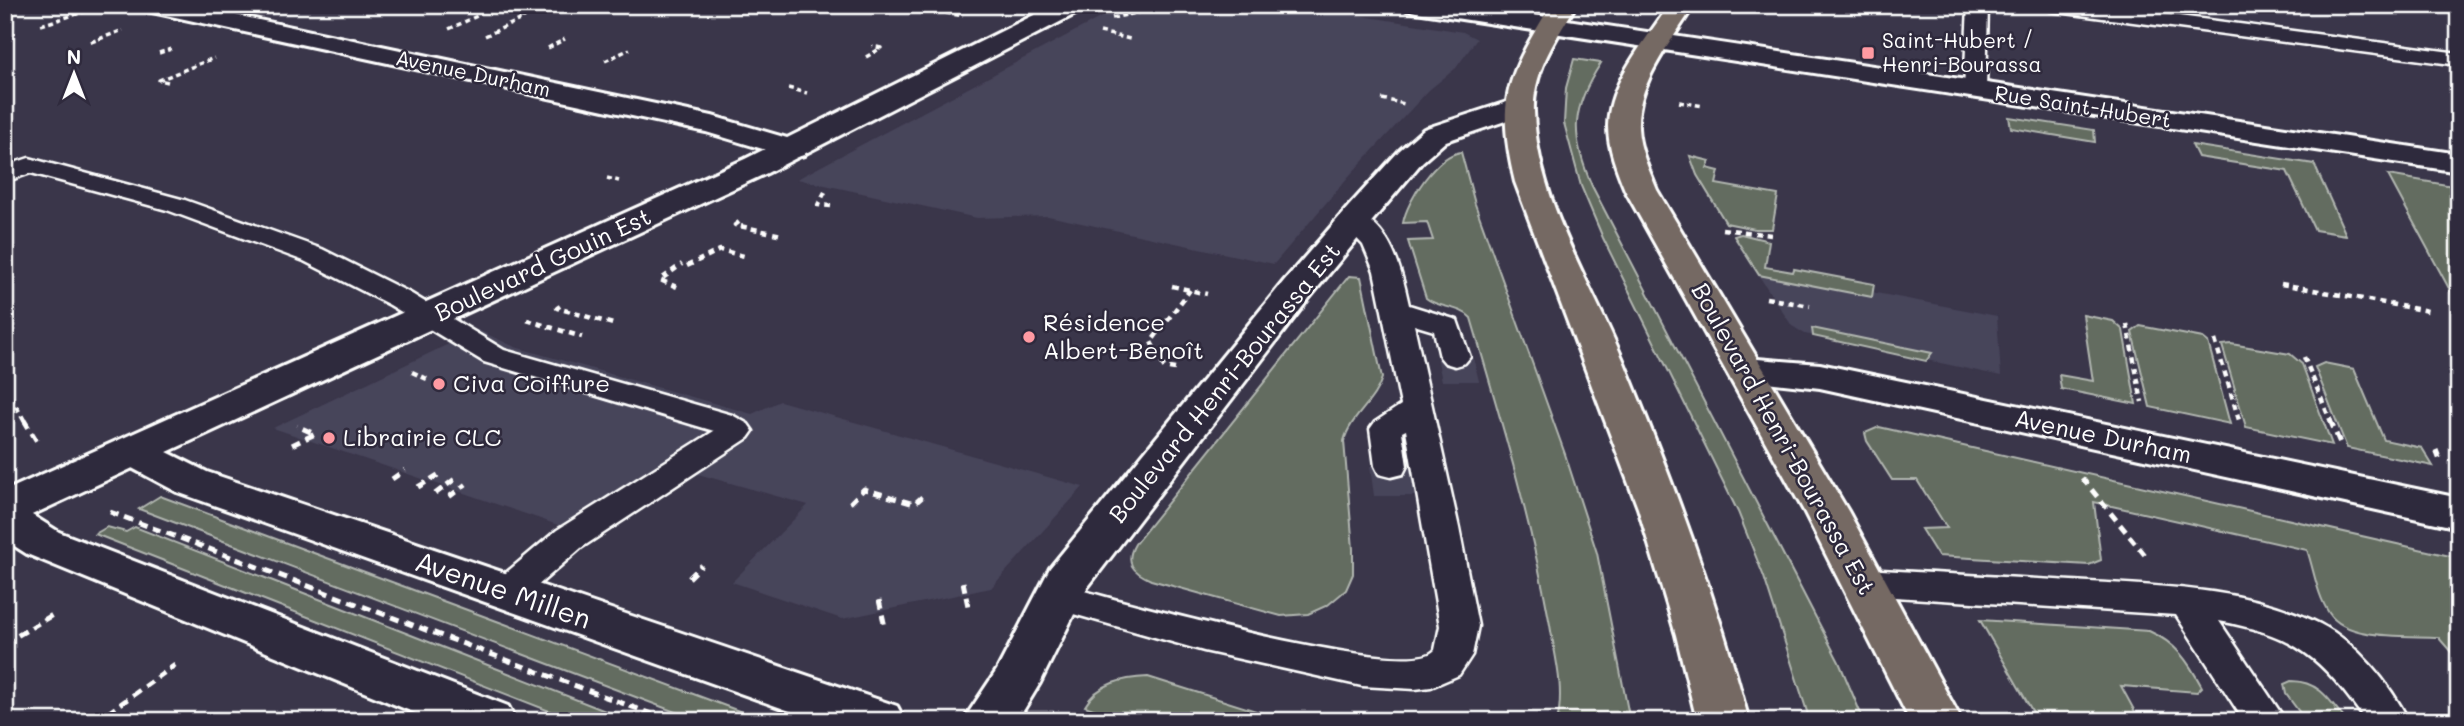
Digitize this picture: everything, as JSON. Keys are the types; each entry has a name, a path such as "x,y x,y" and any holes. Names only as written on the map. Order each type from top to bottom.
{"main road":[{"name":"Boulevard Henri-Bourassa Est","path":"1682,5 1628,96 1623,116 1624,139 1630,163 1641,190 1864,582 1936,721"},
{"path":"1558,16 1524,70 1519,107 1525,160 1535,197 1615,387 1671,539 1704,642 1723,721"}],"street":[{"name":"Avenue Durham","path":"152,5 712,125 793,149"},
{"name":"Boulevard Gouin Est","path":"5,509 429,318 793,149 1074,5"},
{"name":"Rue Saint-Hubert","path":"1416,5 1558,16 1658,42 2459,163"},
{"name":"Boulevard Henri-Bourassa Est","path":"989,721 1015,683 1068,580 1289,298 1354,222 1427,140 1447,130 1519,107"},
{"name":"Avenue Durham","path":"1745,370 1820,376 2459,513"},
{"name":"Avenue Millen","path":"132,451 192,482 879,721"},
{"path":"5,519 43,543 490,721"}],"lane":[{"path":"1975,90 1978,5"},
{"path":"2050,5 2459,59"},
{"path":"5,175 29,165 215,218 313,255 400,299 477,348 494,355 721,422 737,431 577,533 507,592"},
{"path":"1058,597 1204,637 1362,671 1395,674 1431,672 1445,665 1453,655 1459,640 1459,626 1443,528 1396,310 1382,252 1376,242 1354,222"},
{"path":"1396,310 1447,326 1455,357"},
{"path":"1391,466 1386,429 1417,408"},
{"path":"1864,582 2188,604 2271,621 2307,634 2328,648 2389,721"},
{"path":"2188,604 2266,721"}],"path":[{"path":"1102,20 1169,6 1201,9"},
{"path":"41,24 93,9"},
{"path":"476,41 524,18 519,17"},
{"path":"1119,37 1130,39"},
{"path":"866,57 881,48 872,46"},
{"path":"168,82 159,80 216,57"},
{"path":"1679,102 1704,106"},
{"path":"825,192 818,205 831,206"},
{"path":"742,220 735,225 782,235"},
{"path":"1722,229 1770,236"},
{"path":"677,287 660,280 685,265 720,250 744,256"},
{"path":"2281,284 2428,311"},
{"path":"1172,286 1207,294"},
{"path":"1184,372 1164,367 1151,342 1191,290"},
{"path":"1766,298 1810,306"},
{"path":"566,302 557,308 612,324"},
{"path":"520,317 583,337"},
{"path":"2126,324 2143,410"},
{"path":"2215,340 2242,430"},
{"path":"2304,357 2343,451"},
{"path":"5,387 44,453"},
{"path":"292,424 315,434 292,444"},
{"path":"394,479 407,470"},
{"path":"418,487 438,475"},
{"path":"2080,475 2101,503"},
{"path":"435,494 455,480"},
{"path":"449,497 466,484"},
{"path":"850,503 864,489 914,504 922,497"},
{"path":"106,510 670,721"},
{"path":"689,578 702,565"},
{"path":"963,582 968,606"},
{"path":"879,600 884,627"},
{"path":"5,643 54,614"},
{"path":"108,712 175,665"}],"shaded area":[{"path":"1124,5 1293,5 1463,32 1477,39 1456,68 1429,90 1349,176 1274,264 1048,216 977,218 797,179"},
{"path":"1755,270 1997,316 2001,376 1805,334 1792,326"},
{"path":"478,330 515,347 752,414 780,401 1083,487 991,588 842,619 732,582 808,505 698,474 593,537 273,428"},
{"path":"1437,357 1473,357 1479,381 1442,381"},
{"path":"1370,466 1411,466 1416,496 1374,496"}],"green space":[{"path":"1574,59 1601,63 1584,94 1577,123 1580,152 1592,186 1839,662 1864,721 1810,721 1764,577 1738,512 1603,238 1581,186 1564,123 1566,88"},
{"path":"2009,117 2094,130 2095,142 2011,128"},
{"path":"2192,145 2314,164 2346,235 2315,230 2287,171 2198,157"},
{"path":"1461,152 1475,204 1565,454 1597,553 1630,721 1557,721 1560,697 1558,673 1534,547 1515,470 1471,318 1461,311 1426,298 1408,241 1433,240 1427,222 1403,223 1406,213 1417,191 1433,170 1442,161"},
{"path":"1690,156 1710,161 1707,168 1719,171 1716,184 1778,195 1772,229 1755,229 1726,223 1697,175"},
{"path":"2388,175 2459,187 2459,307"},
{"path":"1741,234 1769,241 1765,267 1793,272 1794,269 1874,284 1872,297 1759,275 1734,236"},
{"path":"1349,276 1361,277 1382,378 1374,395 1351,424 1344,441 1353,549 1353,574 1346,590 1328,605 1308,614 1281,616 1151,580 1139,574 1130,562 1135,544"},
{"path":"2083,315 2113,321 2123,330 2136,404 2061,389 2059,375 2093,381"},
{"path":"2140,326 2203,338 2208,342 2230,424 2150,407 2132,332"},
{"path":"1812,328 1932,353 1926,361 1813,336"},
{"path":"2231,344 2290,354 2302,364 2332,445 2246,427 2222,345"},
{"path":"2324,363 2354,369 2384,440 2422,448 2433,466 2347,448 2315,367"},
{"path":"1879,427 2459,558 2459,661 2438,637 2379,635 2349,628 2338,622 2329,613 2321,598 2307,550 2094,502 2101,560 2089,565 1938,556 1921,529 1947,528 1917,480 1892,480 1867,441 1865,433"},
{"path":"160,496 766,721 699,721 139,509"},
{"path":"107,527 126,532 135,527 631,721 575,721 95,534"},
{"path":"1980,620 2149,631 2167,641 2180,654 2202,687 2197,692 2121,686 2140,721 2038,721"},
{"path":"1148,677 1288,721 1126,721 1085,706 1097,692 1112,683"},
{"path":"2291,681 2309,684 2323,693 2346,721 2306,721 2286,694 2284,684"}],"place":[{"name":"Saint-Hubert / Henri-Bourassa","path":"1868,53"},
{"name":"Résidence Albert-Benoît","path":"1029,337"},
{"name":"Civa Coiffure","path":"439,384"},
{"name":"Librairie CLC","path":"329,438"}]}
